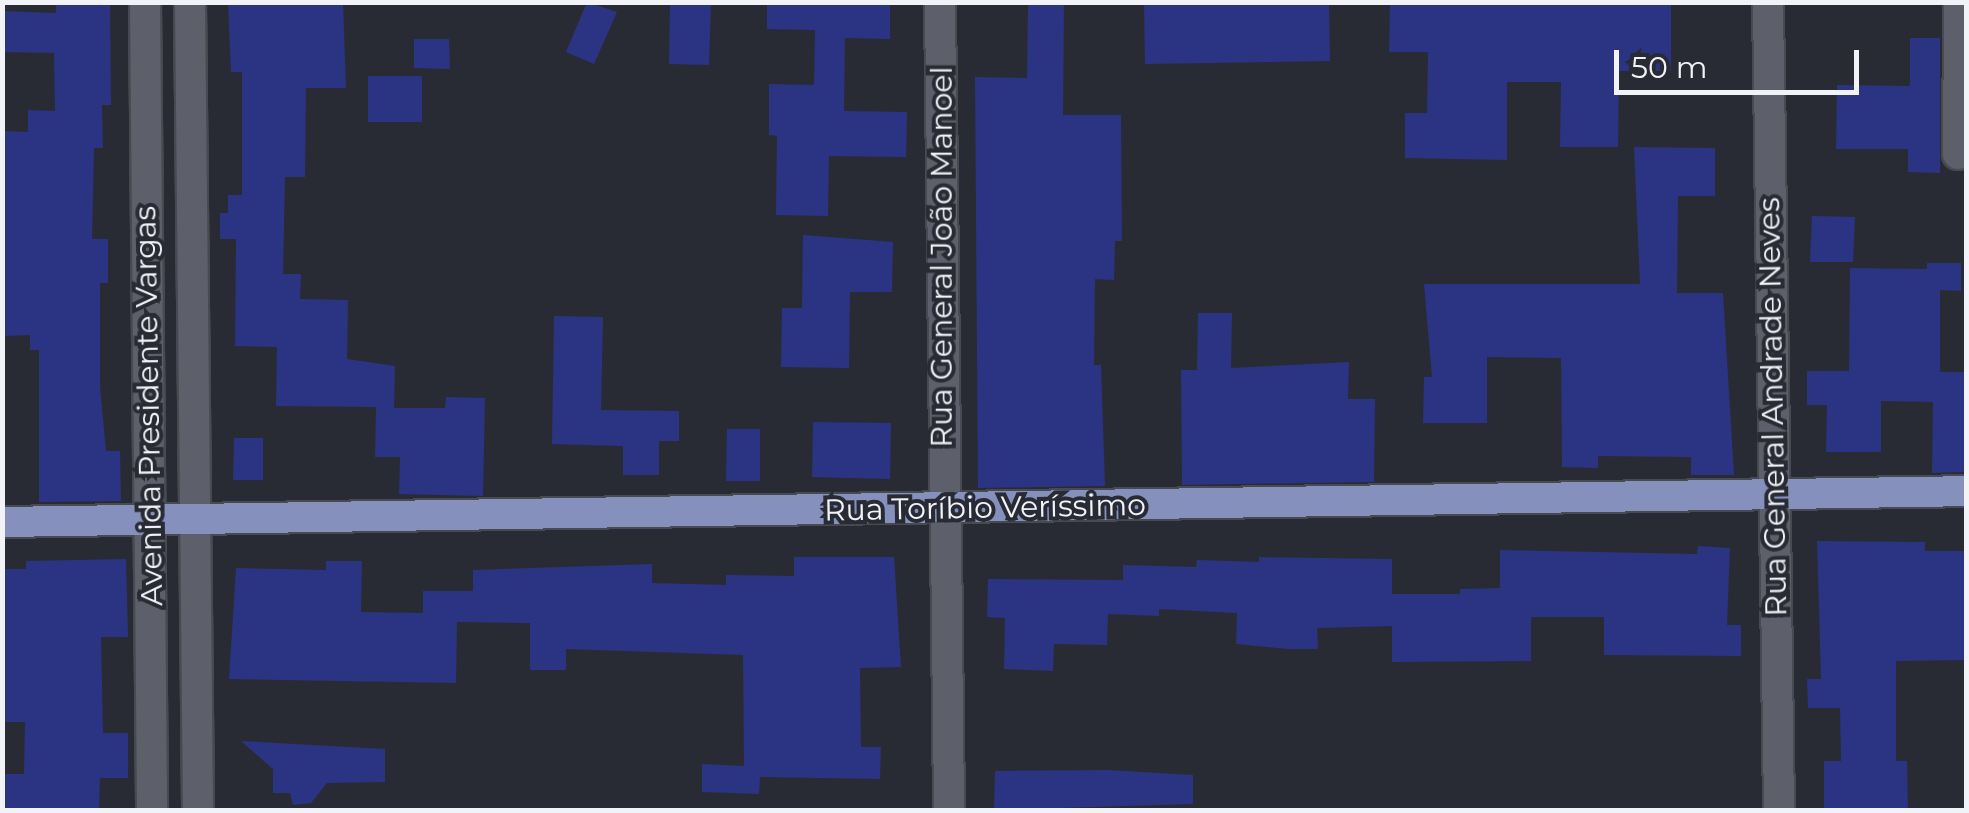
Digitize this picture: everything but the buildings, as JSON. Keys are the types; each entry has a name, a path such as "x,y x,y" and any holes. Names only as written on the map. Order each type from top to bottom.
{"main road":[{"name":"Rua Toríbio Veríssimo","path":"2,522 1966,491"}],"street":[{"name":"Avenida Presidente Vargas","path":"144,2 152,810"},
{"name":"Avenida Presidente Vargas","path":"190,2 198,810"},
{"name":"Rua General João Manoel","path":"940,2 949,810"},
{"name":"Rua General Andrade Neves","path":"1768,2 1779,810"},
{"path":"1958,154 1959,2"}]}
